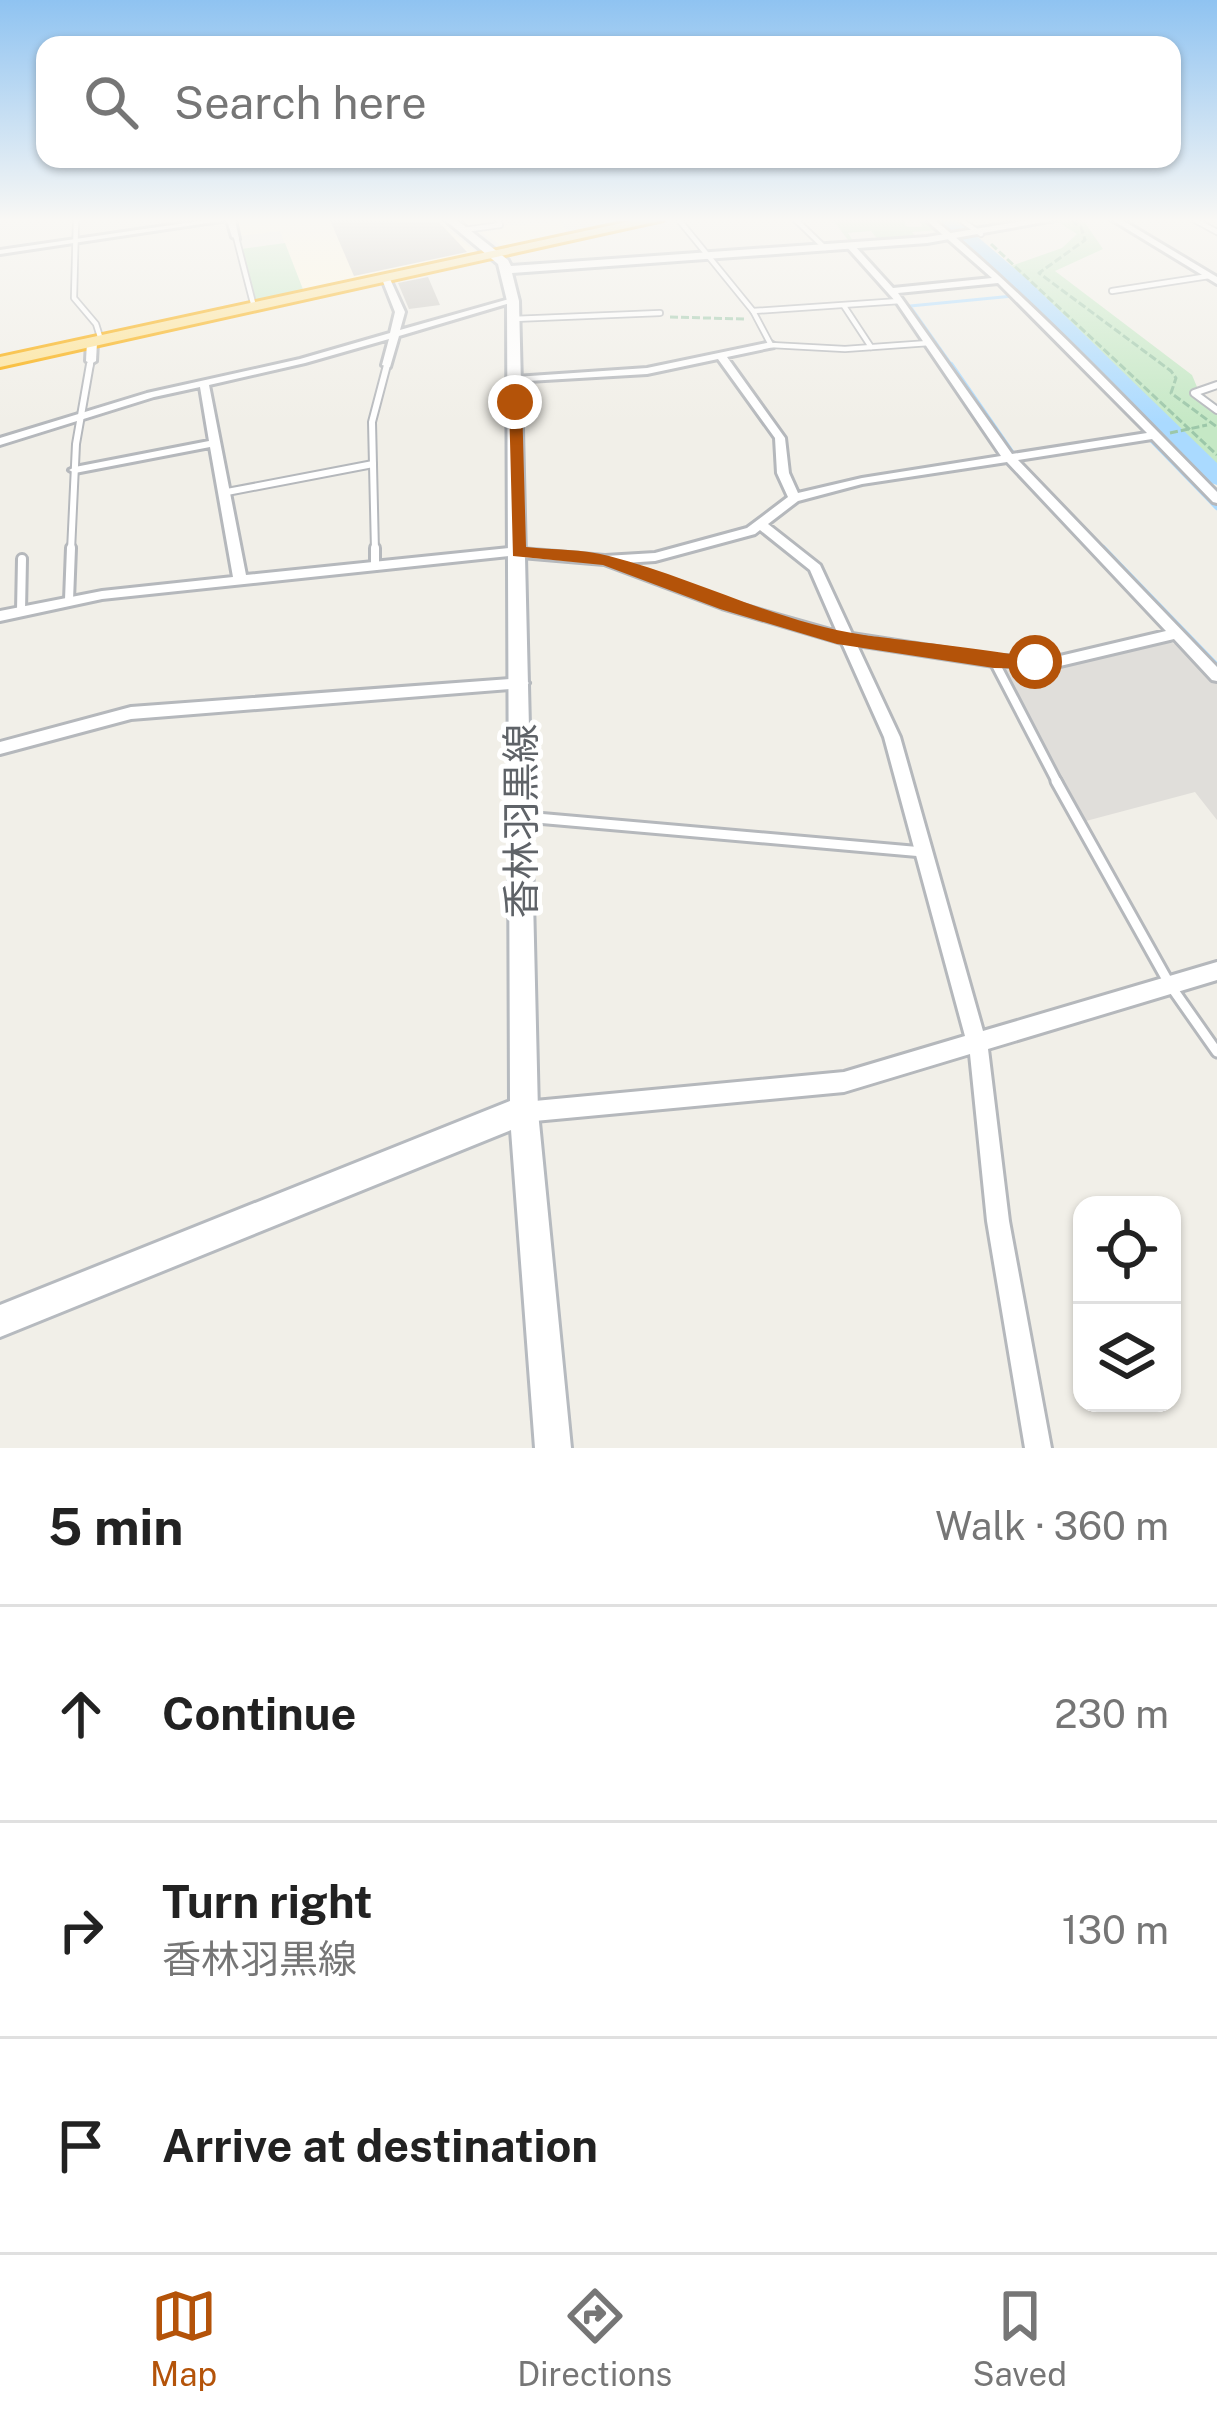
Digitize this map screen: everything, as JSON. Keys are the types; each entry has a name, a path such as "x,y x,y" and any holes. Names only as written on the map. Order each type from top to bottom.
{"highway":[{"path":"0,362 346,288"}],"main road":[{"name":"香林羽黒線","path":"508,288 513,310 522,683 519,817 524,1112 553,1448"},
{"path":"0,1321 524,1112"}],"street":[{"path":"387,365 399,306 390,288"},
{"path":"888,288 1012,460 1217,676"},
{"path":"896,296 951,288"},
{"path":"1008,288 1217,499"},
{"path":"0,442 204,383 513,310"},
{"path":"91,362 96,341"},
{"path":"515,380 646,371 771,345"},
{"path":"720,355 780,438 783,473 794,498"},
{"path":"204,383 240,580"},
{"path":"0,616 69,600 518,552 605,560 680,552 760,525 794,498 862,481 1154,435"},
{"path":"75,470 216,443"},
{"path":"760,525 815,568 892,737 978,1042 989,1102 998,1221 1038,1448"},
{"path":"605,560 727,605 849,640 994,661 1060,661 1176,634"},
{"path":"0,748 131,713 522,683"},
{"path":"524,1112 844,1082 1217,971"}],"lane":[{"path":"74,288 74,298 96,324 96,341"},
{"path":"249,288 254,307"},
{"path":"735,288 771,345 929,343"},
{"path":"1112,291 1139,288"},
{"path":"753,310 896,296"},
{"path":"843,304 871,347"},
{"path":"513,310 660,313"},
{"path":"69,600 75,470 91,362"},
{"path":"376,566 372,422 387,365"},
{"path":"1217,385 1194,393 1217,415"},
{"path":"226,492 374,464"},
{"path":"21,611 22,559"},
{"path":"994,661 1104,873 1170,986 1217,1052"},
{"path":"519,817 924,852"}],"path":[{"path":"1037,288 1217,455"},
{"path":"1059,288 1171,371 1177,378 1171,393 1217,427"},
{"path":"660,313 681,320 758,319"},
{"path":"1187,432 1211,423 1217,415"}],"shaded area":[{"path":"1169,642 1179,645 1217,684 1217,820 1195,792 1086,821 1010,685 1005,667 1059,666"}],"green space":[{"path":"252,288 302,288 304,292 256,302"},
{"path":"1033,288 1077,288 1192,375 1197,387 1190,393 1217,412 1217,464"}],"building":[{"path":"400,288 433,288 440,305 409,309"}],"waterway":[{"path":"1025,288 1217,477"},
{"path":"953,367 910,306 1013,296"},
{"path":"951,364 1012,452"},
{"path":"1151,440 1217,508"},
{"path":"1067,511 1106,551"},
{"path":"1103,548 1217,666"}],"route":[{"path":"515,402 518,552 605,560 727,605 837,637 994,661 1035,662"}]}
